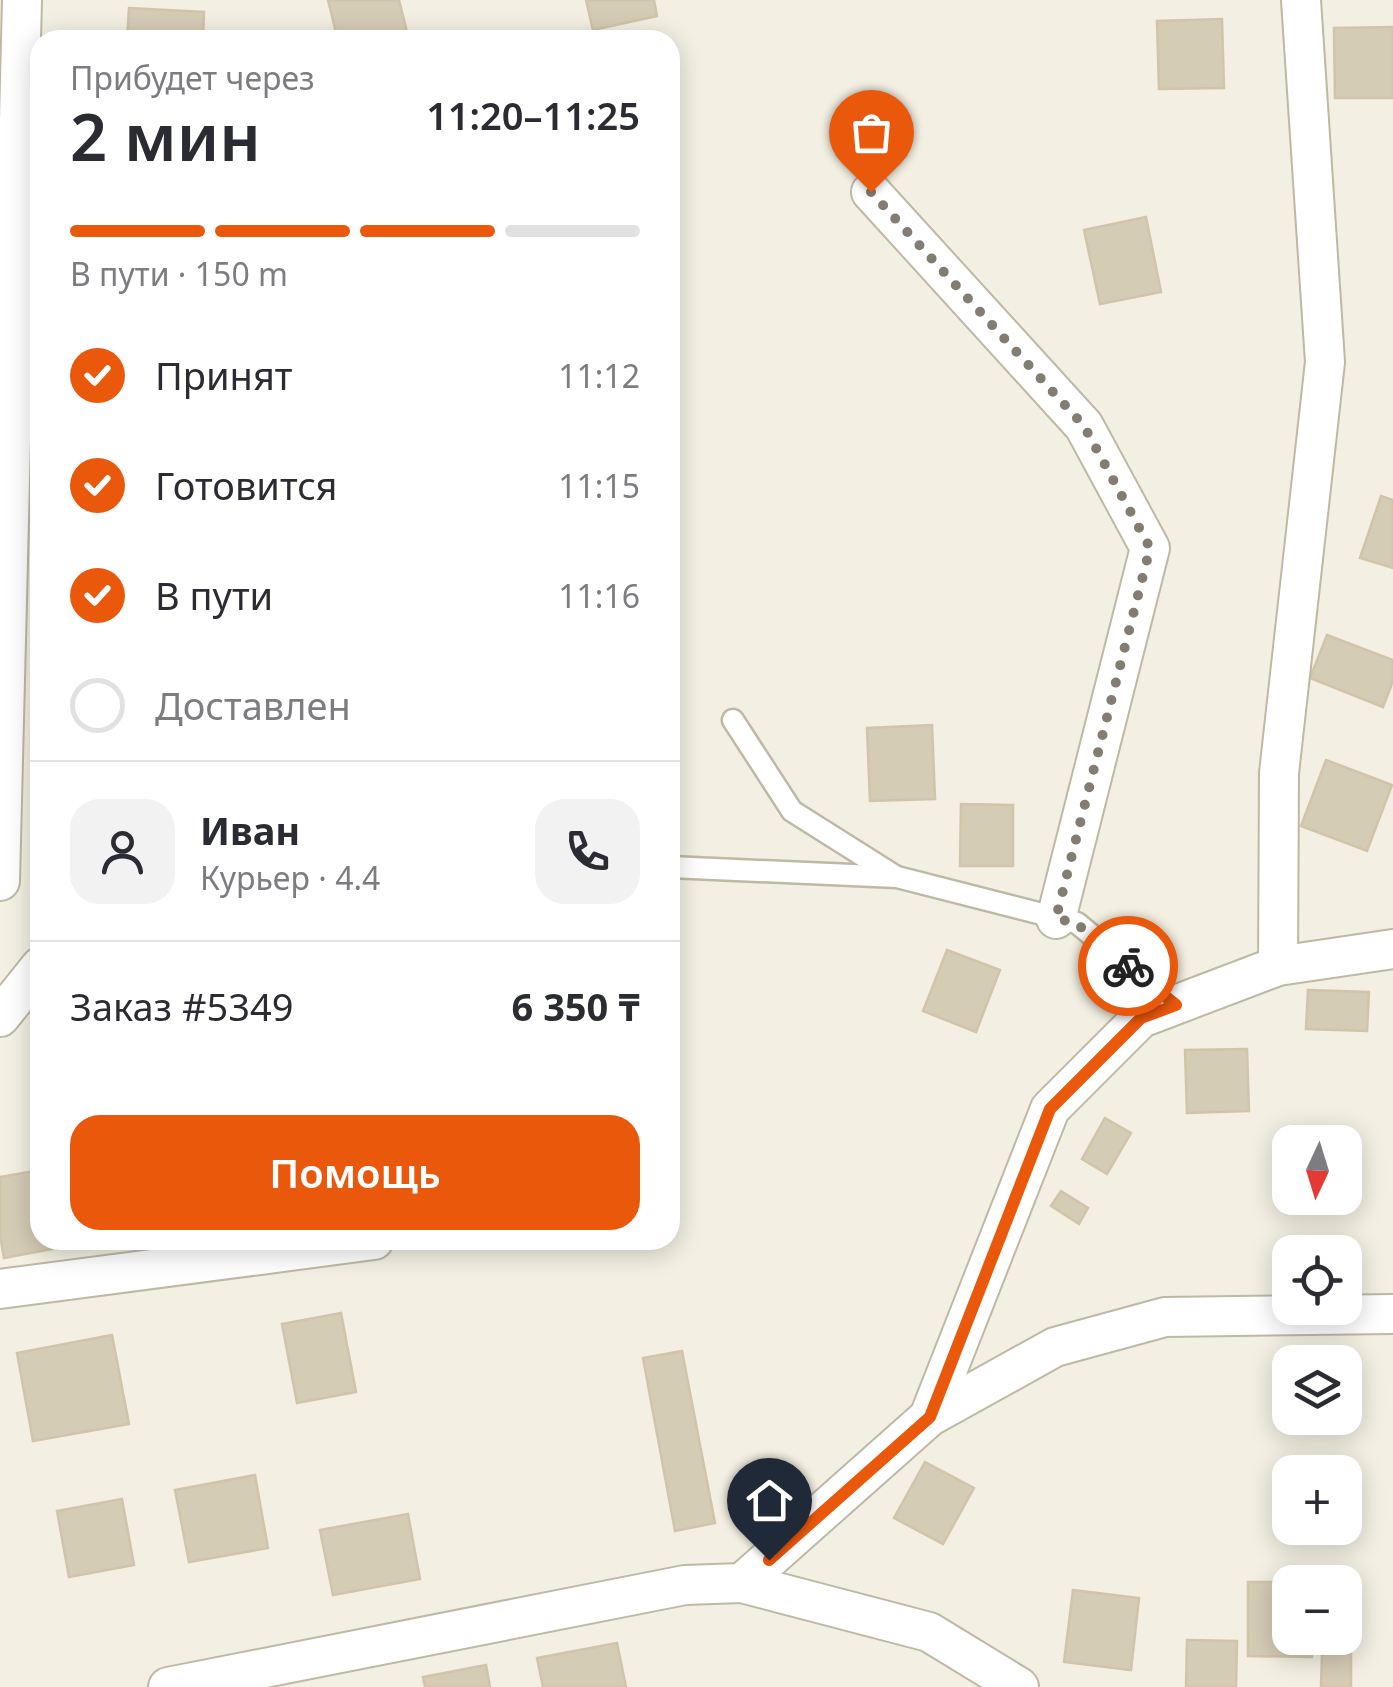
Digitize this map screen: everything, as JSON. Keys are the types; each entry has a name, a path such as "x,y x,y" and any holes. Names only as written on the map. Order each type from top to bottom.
{"street":[{"path":"0,881 22,0"},
{"path":"1278,966 1278,773 1325,362 1301,0"},
{"path":"871,192 1084,426 1150,548 1056,918"},
{"path":"930,1417 1050,1109 1141,1018 1278,966 1393,949"},
{"path":"0,1017 30,980"},
{"path":"0,1290 299,1250"},
{"path":"742,1583 930,1417 1055,1347 1165,1317 1393,1314"},
{"path":"168,1687 685,1585 742,1583 929,1632 1019,1687"}],"lane":[{"path":"734,720 792,811 897,877"},
{"path":"680,867 897,877 1056,918 1077,924 1176,1005"}],"building":[{"path":"328,0 399,0 406,30 336,30"},
{"path":"586,0 654,0 657,16 593,30"},
{"path":"129,8 204,12 203,30 128,30"},
{"path":"1222,19 1224,88 1159,89 1157,21"},
{"path":"1393,27 1393,98 1335,98 1334,28"},
{"path":"1146,217 1161,292 1100,304 1084,230"},
{"path":"1381,496 1393,500 1393,568 1360,558"},
{"path":"1327,635 1393,660 1393,681 1383,707 1310,678"},
{"path":"932,725 935,799 870,801 867,728"},
{"path":"1326,760 1392,785 1367,851 1301,826"},
{"path":"961,804 1013,805 1013,866 960,866"},
{"path":"947,950 1000,970 976,1032 923,1011"},
{"path":"1308,990 1369,992 1367,1031 1306,1029"},
{"path":"1247,1049 1249,1111 1187,1113 1185,1050"},
{"path":"1105,1118 1131,1133 1107,1174 1082,1159"},
{"path":"30,1172 30,1250 47,1250 4,1258 0,1177"},
{"path":"1061,1191 1088,1208 1079,1224 1051,1206"},
{"path":"341,1313 356,1392 297,1403 282,1324"},
{"path":"112,1335 129,1424 33,1441 17,1353"},
{"path":"682,1351 715,1523 675,1531 643,1358"},
{"path":"925,1462 974,1488 943,1544 894,1518"},
{"path":"255,1475 268,1548 189,1562 175,1490"},
{"path":"122,1499 134,1565 69,1577 57,1511"},
{"path":"408,1514 420,1579 333,1595 320,1530"},
{"path":"1248,1582 1272,1582 1272,1655 1312,1657 1248,1656"},
{"path":"1073,1590 1139,1598 1131,1670 1064,1662"},
{"path":"1187,1640 1237,1641 1236,1687 1186,1687"},
{"path":"617,1643 626,1687 543,1687 537,1658"},
{"path":"1322,1655 1351,1655 1351,1687 1321,1687"},
{"path":"486,1665 490,1687 425,1687 423,1677"}],"way so far":[{"path":"871,192 1084,426 1150,548 1056,918 1077,924 1128,966"}],"route":[{"path":"769,1560 930,1417 1050,1109 1141,1018 1176,1005 1128,966"}]}
